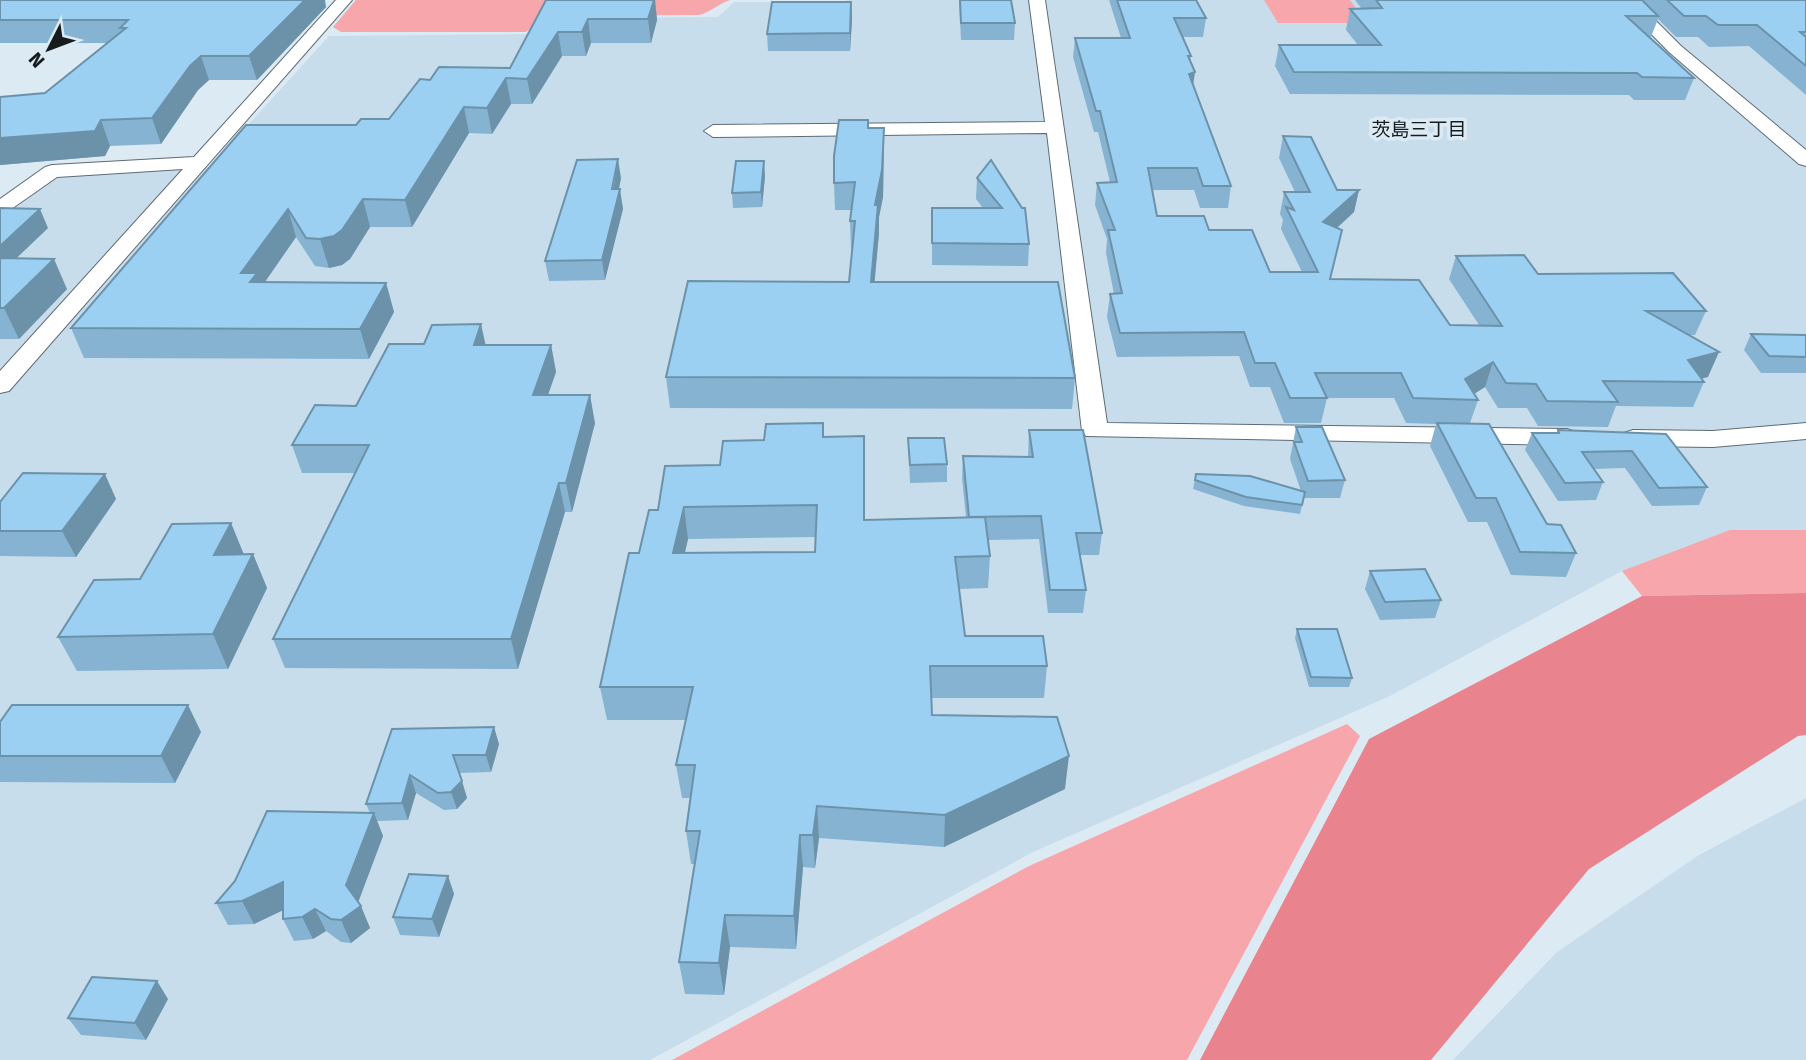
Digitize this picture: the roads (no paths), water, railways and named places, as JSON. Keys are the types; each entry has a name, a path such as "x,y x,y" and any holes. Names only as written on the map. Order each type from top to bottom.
{"street":[{"path":"0,386 344,0"},
{"path":"1037,0 1095,430 1713,439 1806,431"},
{"path":"1626,0 1675,49 1806,160"},
{"path":"713,131 1055,127"},
{"path":"0,208 52,171 199,162"}],"district":[{"name":"茨島三丁目","path":"1419,129"}]}
